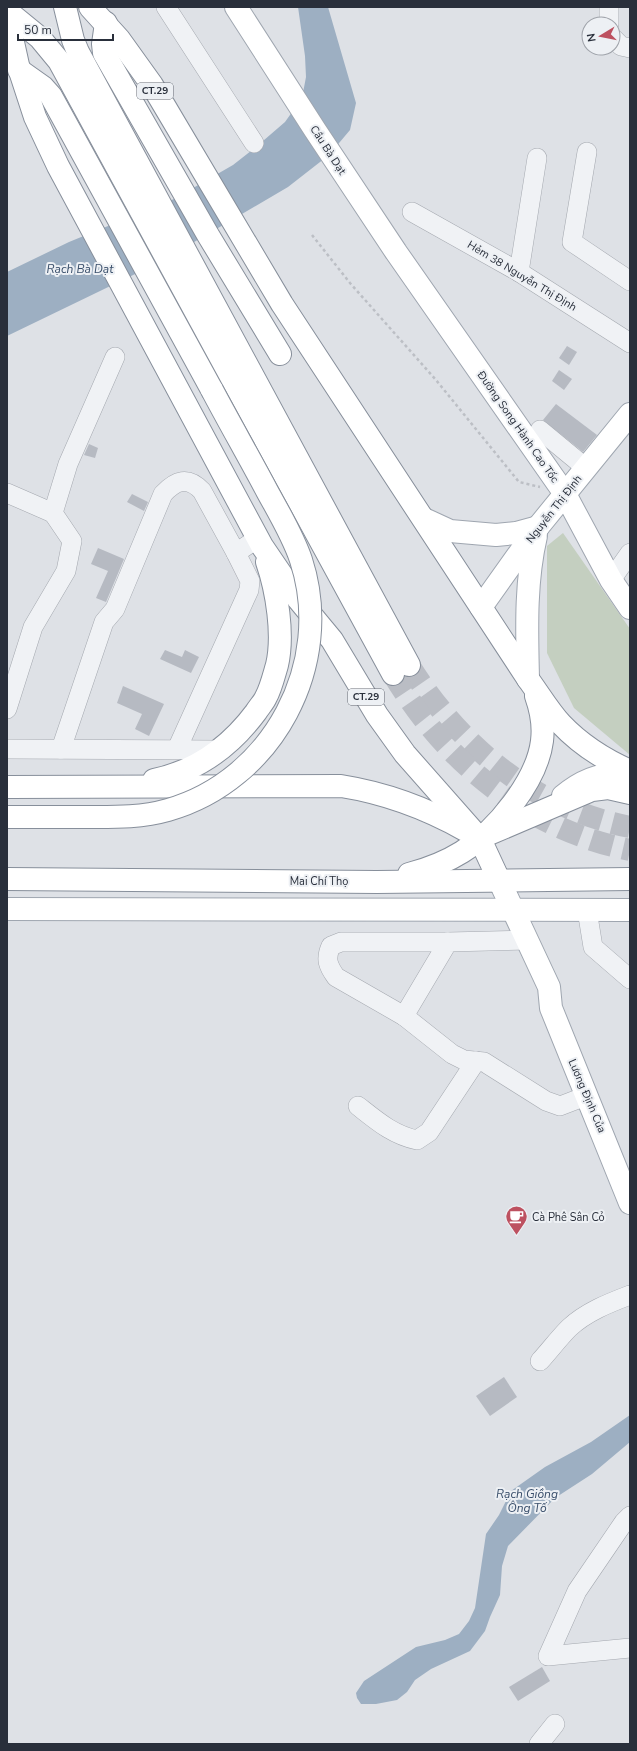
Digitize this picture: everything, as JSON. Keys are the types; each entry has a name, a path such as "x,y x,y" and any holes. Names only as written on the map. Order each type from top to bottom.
{"main road":[{"path":"65,7 73,40 130,169 401,670"},
{"name":"CT.29","path":"7,15 19,70 38,124 58,166 260,542 298,599 332,640 377,715 405,754 480,839 511,804 532,772 542,741 542,717 537,697 528,679 282,304 152,85 106,23 90,7"},
{"name":"Cầu Bà Dạt","path":"236,7 261,48 396,252"},
{"path":"7,11 40,38 59,60 130,169"},
{"path":"106,23 103,44 104,53 162,156 280,354"},
{"path":"7,817 114,817 150,814 185,804 217,788 232,778 250,762 271,740 281,724 290,708 302,679 310,635 309,597 301,560 294,542 48,92 19,70"},
{"name":"Đường Song Hành Cao Tốc","path":"396,252 565,494 611,580 630,608"},
{"name":"Nguyễn Thị Định","path":"481,607 538,528 630,414"},
{"path":"424,519 450,531 496,535 516,533 538,528 531,557 527,602 528,679 562,724 577,739 630,771"},
{"path":"118,787 173,776 208,759 243,730 266,697 277,664 279,631 271,575 260,542"},
{"path":"546,809 569,790 586,780 606,775 630,775"},
{"path":"7,787 322,786 358,789 396,798 416,806 451,822 480,839"},
{"path":"377,882 434,866 464,851 480,839 592,790 608,788 630,793"},
{"name":"Lương Định Của","path":"480,839 549,987 551,1008 630,1203"},
{"name":"Mai Chí Thọ","path":"7,879 377,882 630,879"},
{"path":"7,908 630,910"},
{"name":"Lương Định Của","path":"549,987 563,1000 630,1164"}],"street":[{"path":"166,7 254,143"},
{"path":"587,152 572,242 630,281"},
{"path":"519,272 537,158"},
{"name":"Hẻm 38 Nguyễn Thị Định","path":"412,212 519,272 630,343"},
{"path":"53,513 68,464 115,357"},
{"path":"540,430 586,468"},
{"path":"61,749 104,622 115,609 163,494 175,483 182,482 195,484 202,491 250,581 250,590 177,749"},
{"path":"7,493 53,513 72,541 66,571 33,626 7,709"},
{"path":"236,553 260,542"},
{"path":"611,580 630,553"},
{"path":"7,749 219,750"},
{"path":"587,910 593,947 630,979"},
{"path":"527,940 341,942 331,946 327,955 329,968 336,978 404,1016 452,1054 464,1060 484,1062 546,1101 560,1106 586,1096"},
{"path":"404,1016 448,942"},
{"path":"358,1106 390,1131 405,1138 417,1140 430,1132 476,1061"},
{"path":"540,1361 570,1328 583,1317 630,1295"},
{"path":"630,1516 624,1522 577,1591 548,1656 630,1648"},
{"path":"539,1744 555,1724"}],"path":[{"path":"312,235 350,283 436,380 519,482 565,494"}],"green space":[{"path":"563,533 630,629 630,755 574,708 547,653 547,546"}],"water":[{"name":"Rạch Bà Dạt","path":"298,7 328,7 356,103 350,130 329,155 288,187 160,262 7,336 7,272 69,242 174,199 233,165 285,122 302,98 306,77 305,56"},
{"name":"Rạch Giồng Ông Tố","path":"630,1415 630,1442 592,1474 555,1498 508,1546 502,1566 500,1595 485,1631 470,1651 431,1669 415,1680 407,1692 397,1700 376,1704 361,1704 356,1693 364,1681 416,1647 445,1640 459,1634 469,1621 475,1608 486,1534 499,1515 511,1491 545,1467 591,1442"}],"building":[{"path":"567,346 577,352 569,365 559,358"},
{"path":"559,370 572,379 564,390 552,381"},
{"path":"556,404 597,435 583,452 543,420"},
{"path":"89,444 98,448 95,458 84,455"},
{"path":"132,494 148,502 144,511 127,502"},
{"path":"98,548 124,559 106,602 96,598 108,571 91,564"},
{"path":"165,650 182,657 185,650 199,657 191,673 160,659"},
{"path":"123,686 164,704 149,736 135,729 142,714 117,703"},
{"path":"504,1377 517,1397 490,1416 476,1396"},
{"path":"542,1667 550,1681 518,1701 509,1687"}],"tunnel":[{"path":"409,665 429,695 452,722 476,747 503,770 531,789 562,805 595,818 630,827"},
{"path":"393,674 414,706 438,736 464,763 493,788 524,809 557,826 592,840 630,850"}],"place":[{"name":"Cà Phê Sân Cỏ","path":"517,1236"}]}
